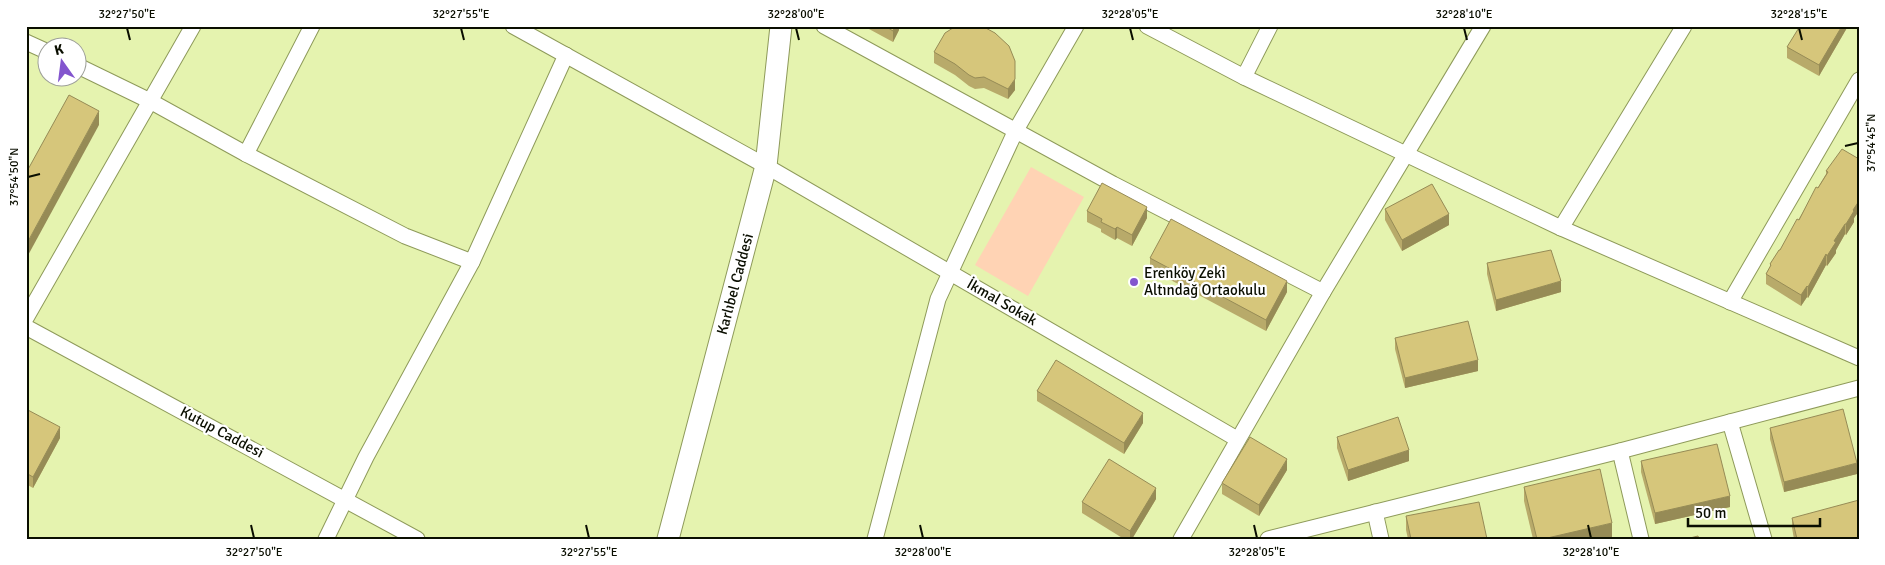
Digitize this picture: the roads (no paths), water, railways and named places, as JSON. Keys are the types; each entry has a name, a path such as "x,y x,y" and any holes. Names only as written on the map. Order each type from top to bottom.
{"street":[{"path":"26,318 193,26"},
{"path":"246,154 312,26"},
{"name":"İkmal Sokak","path":"513,26 766,166 1237,439"},
{"name":"Karlıbel Caddesi","path":"668,539 766,166 781,26"},
{"path":"824,26 1113,184 1323,292"},
{"path":"875,539 938,299 1016,130 1076,26"},
{"path":"1146,26 1244,77 1561,228 1859,358"},
{"path":"1244,77 1270,26"},
{"path":"1181,539 1323,292 1483,26"},
{"path":"1561,228 1684,26"},
{"path":"26,42 38,47"},
{"path":"326,539 366,457 472,262 566,55"},
{"path":"88,71 150,101 246,154 405,236 472,262"},
{"path":"1730,302 1859,80"},
{"name":"Kutup Caddesi","path":"26,327 417,539"},
{"path":"1268,539 1858,390"},
{"path":"1730,422 1764,539"},
{"path":"1620,451 1641,539"},
{"path":"1375,512 1380,539"}],"place":[{"name":"Erenköy Zeki Altındağ Ortaokulu","path":"1134,282"}]}
